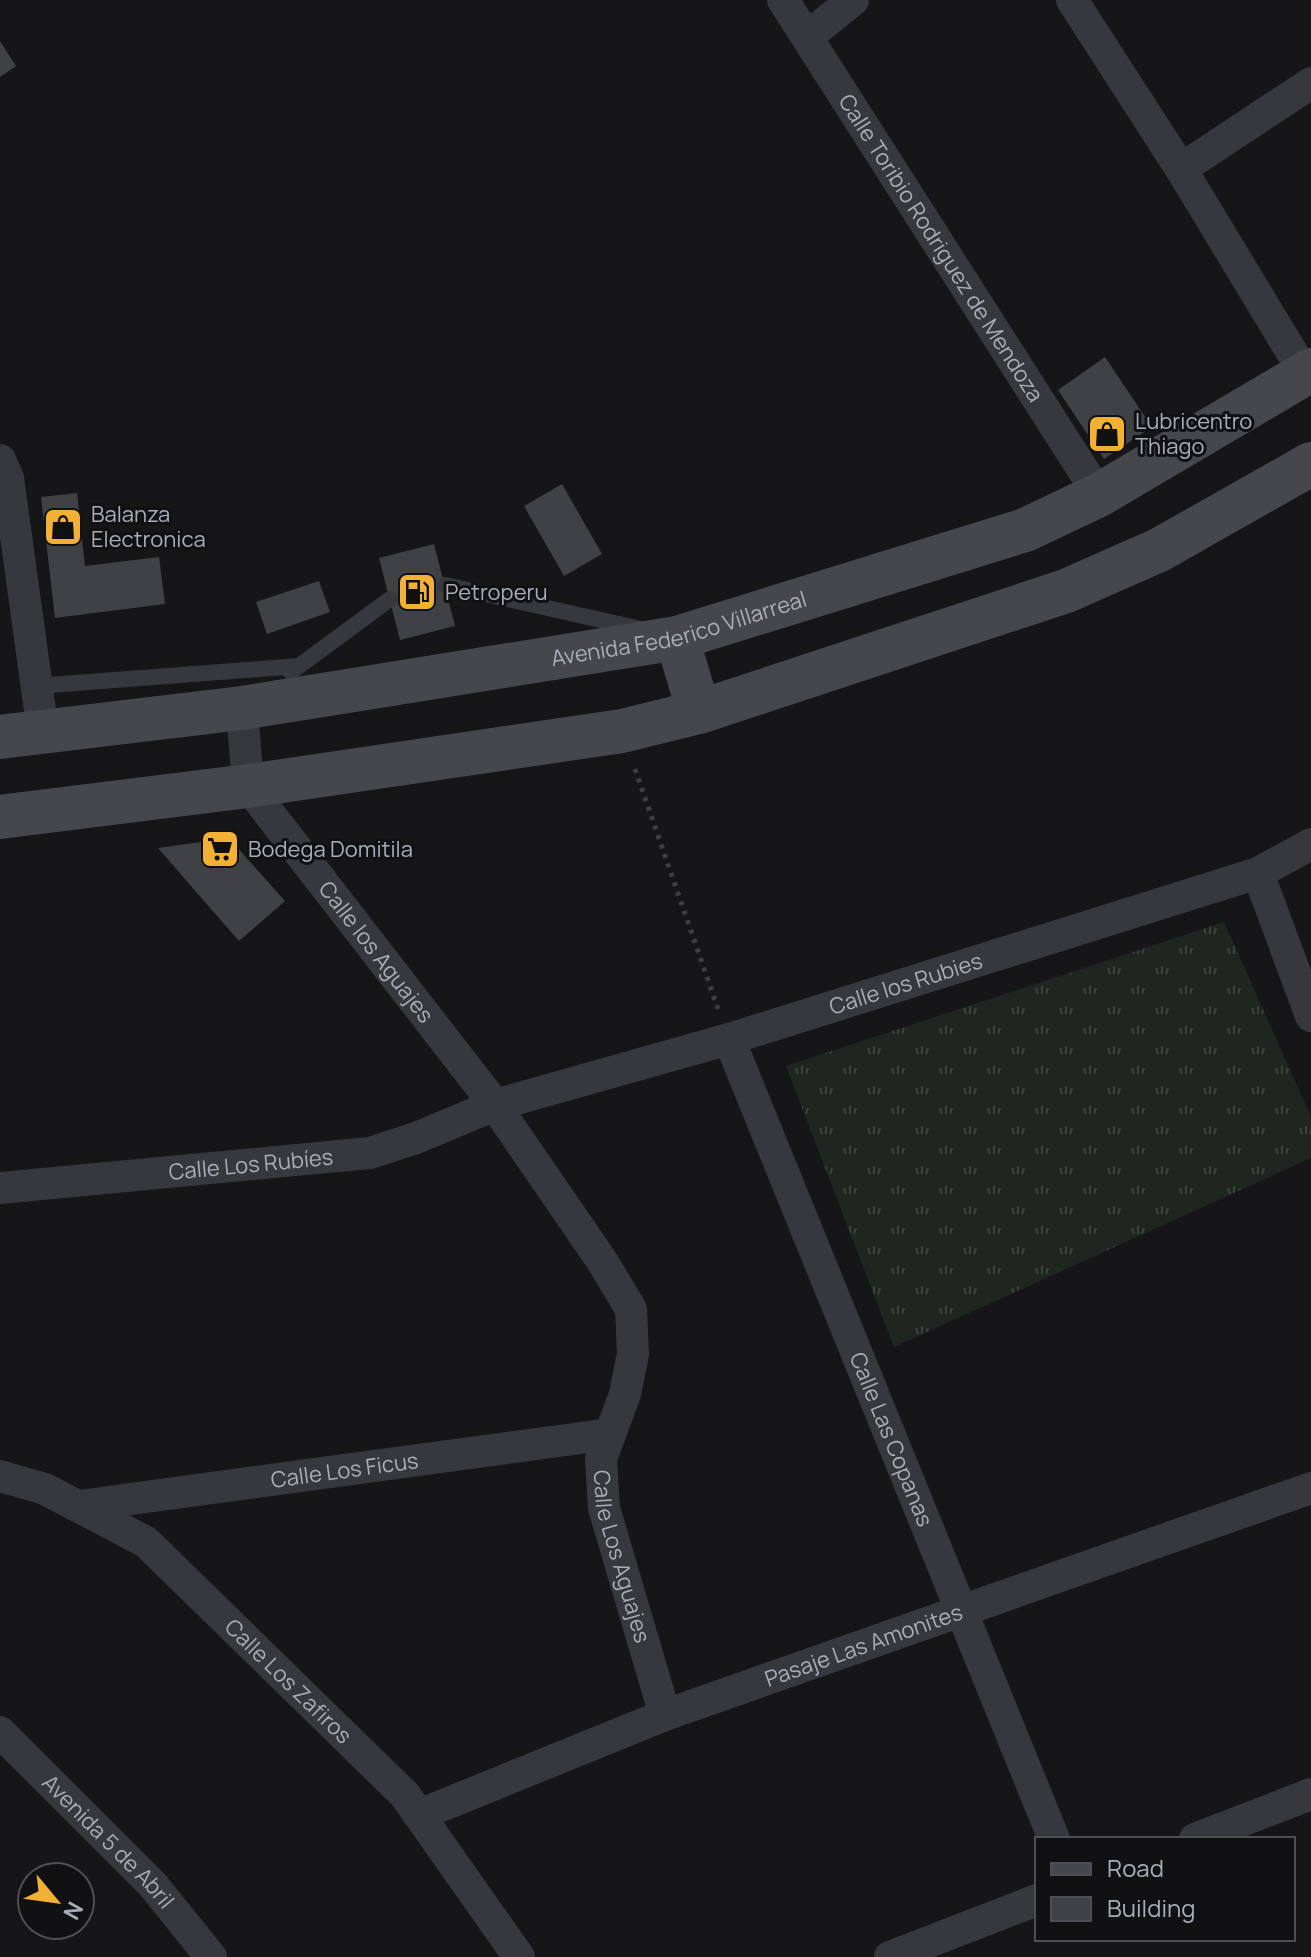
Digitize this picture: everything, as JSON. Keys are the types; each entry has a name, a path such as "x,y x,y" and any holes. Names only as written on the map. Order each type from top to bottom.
{"main road":[{"name":"Avenida Federico Villarreal","path":"0,737 242,708 677,638 1025,530 1099,495 1308,372"},
{"path":"0,817 248,786 622,731 699,712 1066,591 1159,550 1311,464"},
{"path":"677,638 699,712"}],"street":[{"name":"Calle Toribio Rodriguez de Mendoza","path":"783,0 1099,495"},
{"path":"807,37 853,0"},
{"path":"1072,0 1308,372"},
{"path":"1181,169 1311,83"},
{"path":"0,460 8,478 43,732"},
{"path":"242,708 248,786"},
{"name":"Calle los Aguajes","path":"248,786 495,1105"},
{"name":"Calle los Rubies","path":"495,1105 729,1039 1258,873 1311,844"},
{"path":"1258,873 1311,1016"},
{"name":"Calle Las Copanas","path":"729,1039 1053,1837"},
{"name":"Calle Los Rubíes","path":"0,1188 370,1153 416,1138 495,1105"},
{"name":"Calle Los Aguajes","path":"495,1105 602,1261 631,1309 633,1354 625,1394 601,1459 604,1508 665,1715"},
{"name":"Calle Los Ficus","path":"79,1506 610,1434"},
{"name":"Calle Los Zafiros","path":"0,1476 45,1489 146,1542 405,1795 519,1957"},
{"name":"Pasaje Las Amonites","path":"419,1815 665,1715 1311,1488"},
{"name":"Avenida 5 de Abril","path":"0,1732 153,1885 211,1957"},
{"path":"1200,1837 1311,1794"},
{"path":"890,1957 1035,1901"}],"lane":[{"path":"445,585 677,638"},
{"path":"242,708 390,599"},
{"path":"36,686 299,666"}],"path":[{"path":"622,731 729,1039"}],"green space":[{"path":"1224,922 1311,1117 1311,1158 894,1347 786,1066"}],"building":[{"path":"0,41 16,66 0,77"},
{"path":"1105,357 1152,427 1104,459 1058,390"},
{"name":"Petroperu","path":"562,484 602,554 564,576 524,506"},
{"name":"Balanza Electronica","path":"77,493 85,566 159,557 165,604 55,618 41,497"},
{"name":"Petroperu","path":"434,544 455,626 400,640 379,558"},
{"path":"319,581 330,612 267,634 256,602"},
{"path":"229,838 285,901 239,941 158,848"}],"place":[{"name":"Lubricentro Thiago","path":"1107,434"},
{"name":"Balanza Electronica","path":"63,527"},
{"name":"Petroperu","path":"417,592"},
{"name":"Bodega Domitila","path":"220,849"}]}
